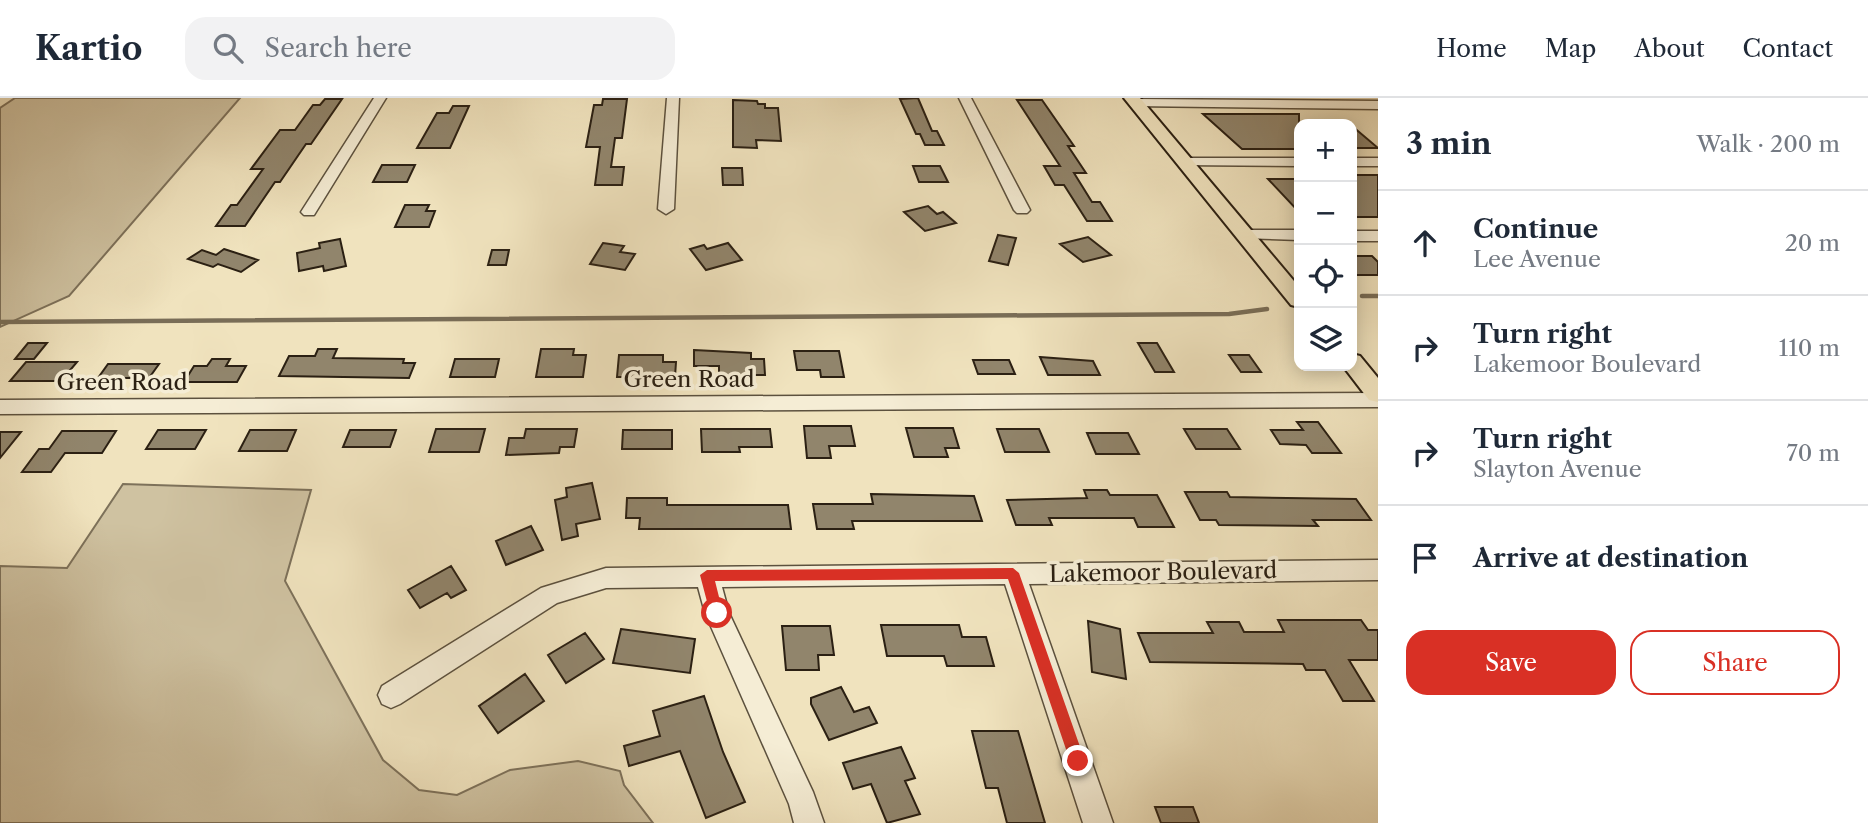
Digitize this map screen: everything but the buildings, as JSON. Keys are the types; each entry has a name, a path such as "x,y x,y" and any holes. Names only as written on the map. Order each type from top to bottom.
{"main road":[{"path":"1134,101 1294,294"},
{"path":"1357,368 1378,394"}],"street":[{"path":"309,212 380,98"},
{"path":"666,209 673,98"},
{"path":"965,98 1022,210"},
{"path":"1134,101 1378,105"},
{"path":"1185,162 1294,162"},
{"path":"1357,162 1378,162"},
{"path":"1246,235 1294,235"},
{"path":"1357,236 1378,236"},
{"name":"Green Road","path":"0,407 1378,400"},
{"name":"Lakemoor Boulevard","path":"391,695 551,595 606,578 1378,570"},
{"path":"1013,573 1098,823"},
{"path":"707,575 717,613 803,802 809,823"}],"shaded area":[{"path":"15,98 240,98 69,296 0,327 0,108"},
{"path":"123,484 311,490 285,581 383,760 419,790 457,795 510,770 578,761 620,771 624,785 653,823 0,823 0,566 67,568"}],"waterway":[{"path":"1362,296 1378,296"},
{"path":"0,322 1229,314 1267,309"}],"route":[{"path":"717,613 707,575 1013,573 1078,761"}]}
